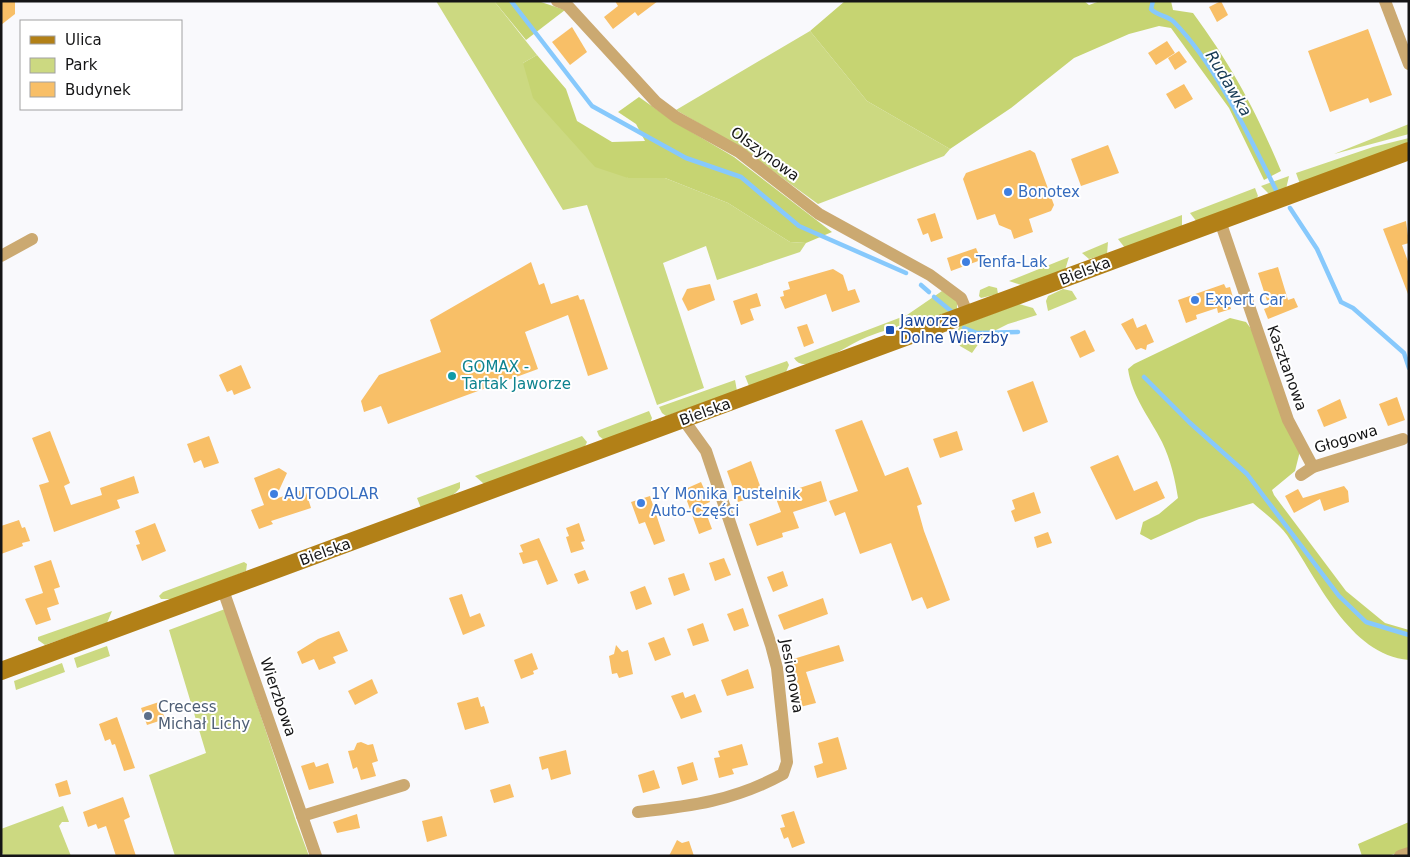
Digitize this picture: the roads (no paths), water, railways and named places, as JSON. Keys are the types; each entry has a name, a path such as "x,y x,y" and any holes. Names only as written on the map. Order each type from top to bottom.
{"main road":[{"name":"Bielska","path":"1,671 1409,151"}],"street":[{"name":"Olszynowa","path":"557,1 567,6 638,84 676,117 739,152 819,214 930,276 962,298 968,315"},
{"path":"1385,1 1409,64"},
{"name":"Kasztanowa","path":"1220,221 1288,420 1313,467"},
{"path":"1,256 32,239"},
{"name":"Jesionowa","path":"638,812 705,804 760,786 783,774 787,762 777,668 771,645 706,451 683,420"},
{"name":"Głogowa","path":"1301,475 1313,467 1402,439"},
{"name":"Wierzbowa","path":"223,590 316,856"},
{"path":"302,816 404,785"},
{"path":"1400,856 1409,853"}],"waterway":[{"path":"511,1 592,106 686,158 741,177 799,226 906,273"},
{"name":"Rudawka","path":"1153,1 1151,9 1174,22 1189,39 1218,80 1243,124 1276,190"},
{"name":"Rudawka","path":"1290,208 1317,249 1341,302 1353,308 1404,353 1409,368"},
{"path":"921,285 929,292"},
{"path":"934,297 951,311"},
{"path":"964,328 977,333 1018,332"},
{"path":"1144,377 1189,422 1247,474 1339,596 1366,622 1409,635"}],"place":[{"name":"Bonotex","path":"1008,192"},
{"name":"Tenfa-Lak","path":"966,262"},
{"name":"Expert Car","path":"1195,300"},
{"name":"Jaworze Dolne Wierzby","path":"890,330"},
{"name":"GOMAX - Tartak Jaworze","path":"452,376"},
{"name":"AUTODOLAR","path":"274,494"},
{"name":"1Y Monika Pustelnik Auto-Części","path":"641,503"},
{"name":"Crecess Michał Lichy","path":"148,716"}]}
